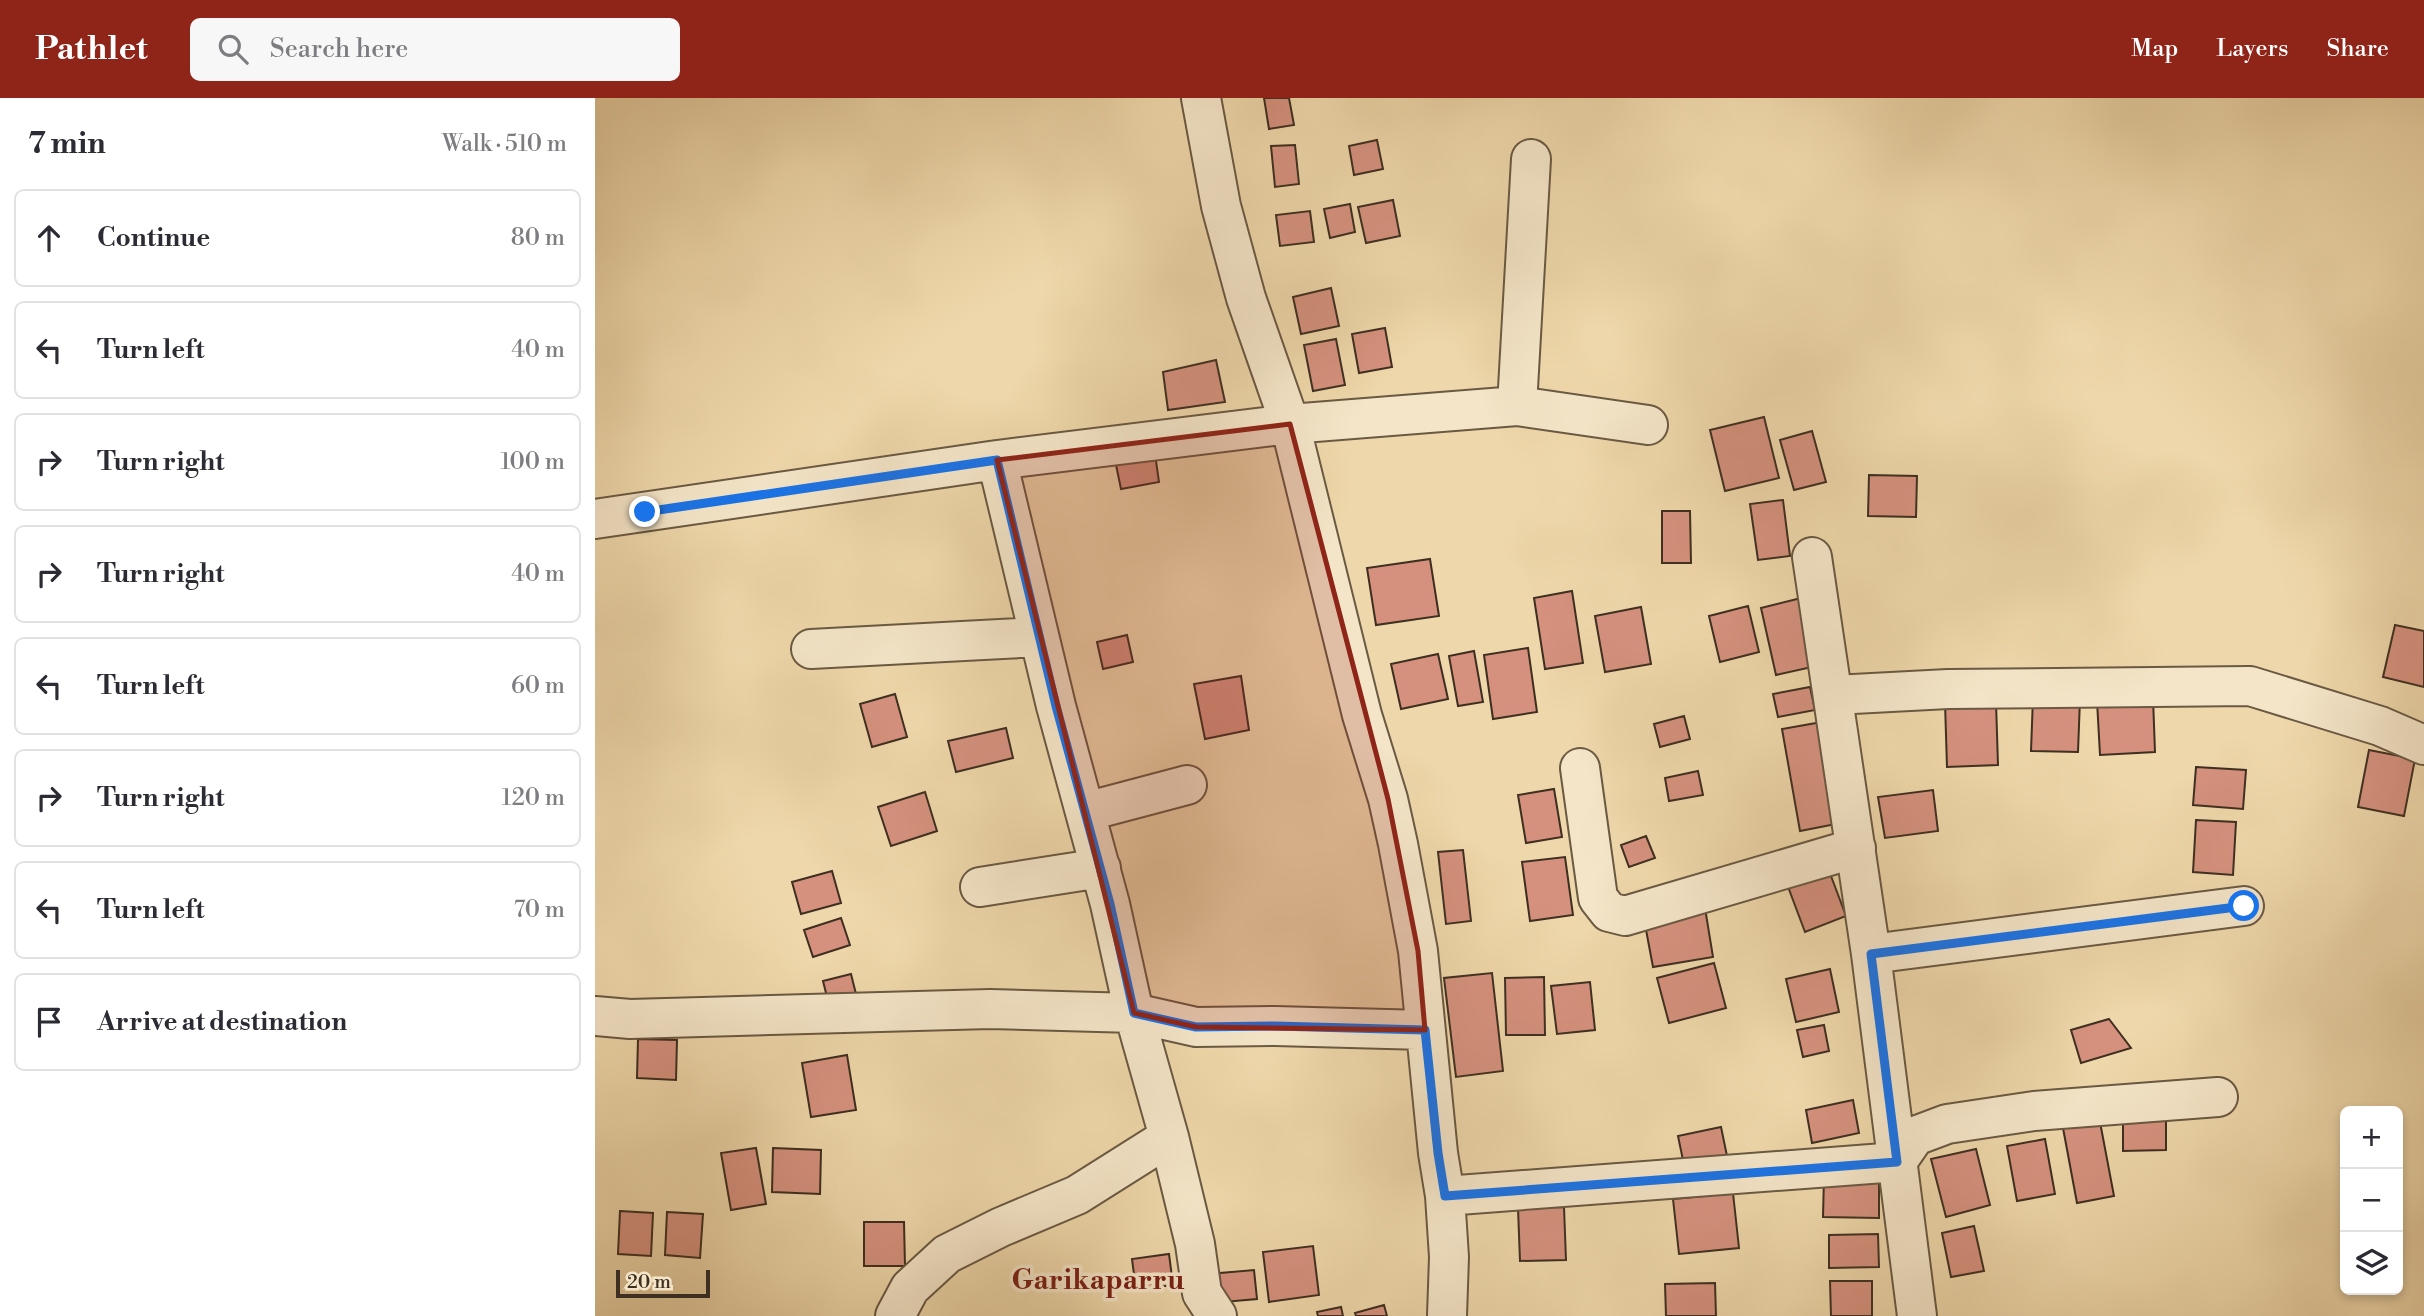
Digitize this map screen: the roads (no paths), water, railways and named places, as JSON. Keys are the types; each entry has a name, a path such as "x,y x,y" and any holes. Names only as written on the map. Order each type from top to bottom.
{"street":[{"path":"1201,98 1221,206 1246,298 1290,424 1359,703 1388,799 1418,951 1438,1153 1445,1196 1449,1257 1447,1316"},
{"path":"1517,406 1531,159"},
{"path":"595,520 997,460 1290,424 1517,406 1648,425"},
{"path":"997,460 1039,637 1101,868 1134,1013 1169,1136 1195,1244 1202,1293 1217,1316"},
{"path":"1812,557 1871,954 1917,1316"},
{"path":"811,649 1039,637"},
{"path":"1834,695 1948,689 2250,686 2381,726 2424,745"},
{"path":"1580,768 1598,898 1609,912 1625,916 1856,848"},
{"path":"1085,812 1188,785"},
{"path":"980,887 1101,868"},
{"path":"1871,954 2244,906"},
{"path":"595,1016 630,1019 991,1009 1134,1013 1196,1027 1425,1030"},
{"path":"1897,1162 1915,1136 1947,1124 2034,1111 2218,1097"},
{"path":"895,1316 910,1288 947,1254 1001,1227 1077,1195 1169,1136"},
{"path":"1445,1196 1897,1162"}],"district":[{"name":"Garikaparru","path":"1098,1280"}]}
